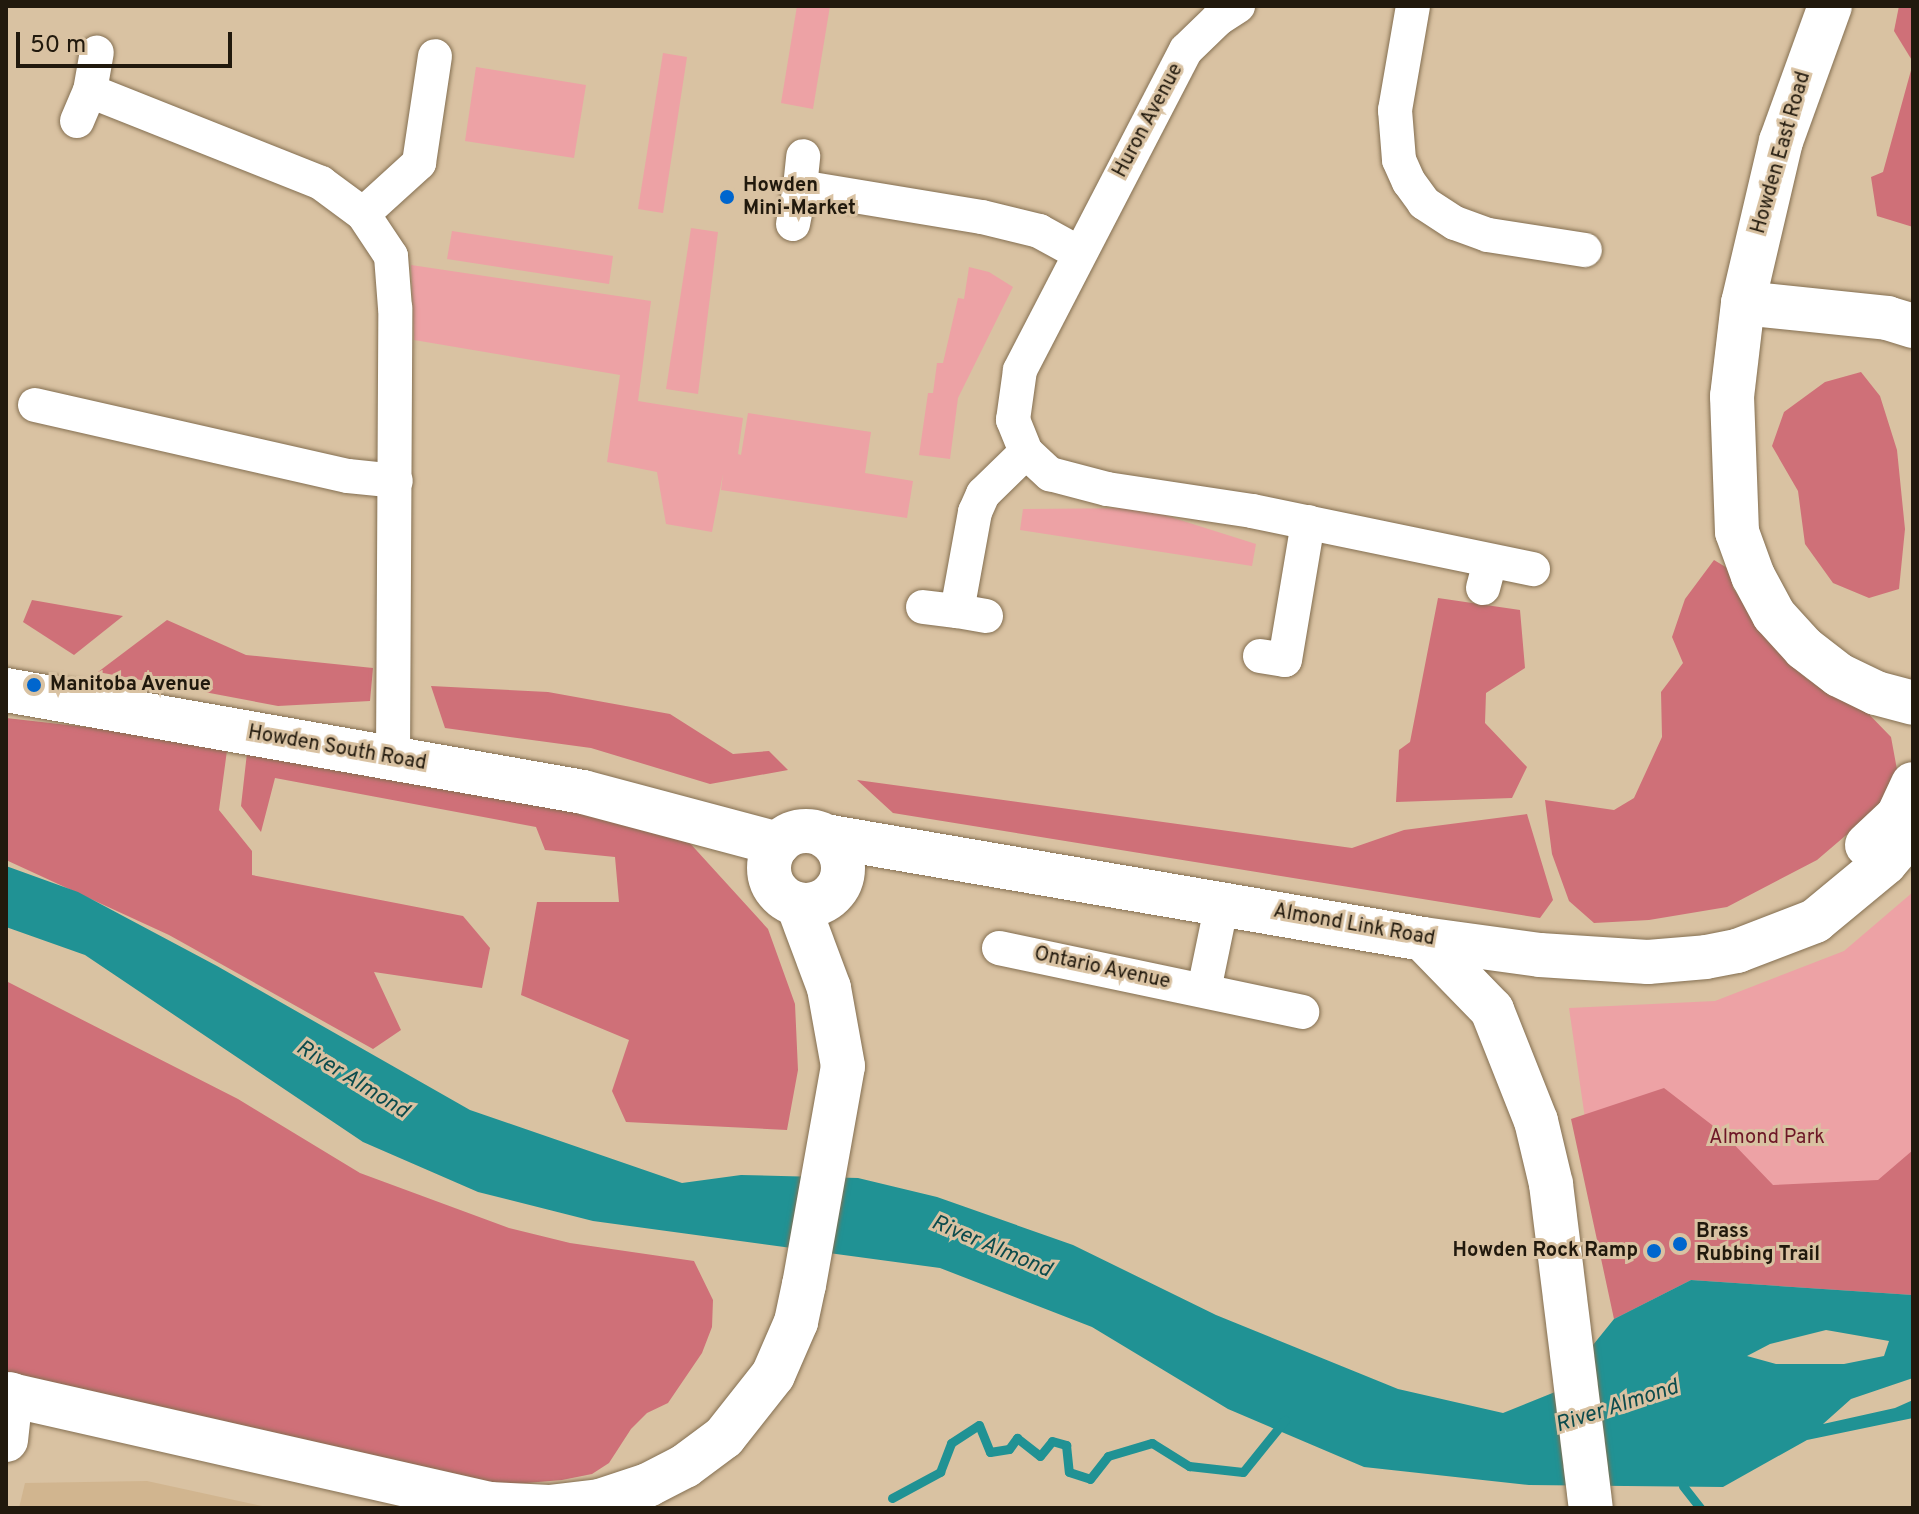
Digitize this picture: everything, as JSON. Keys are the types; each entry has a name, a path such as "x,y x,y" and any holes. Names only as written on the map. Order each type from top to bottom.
{"street":[{"name":"Huron Avenue","path":"1026,452 1013,420 1020,370 1186,50 1218,19 1238,6"},
{"path":"1413,6 1395,110 1399,160 1409,182 1424,203 1455,223 1488,235 1585,250"},
{"name":"Howden East Road","path":"1821,9 1781,141 1743,303 1732,396 1737,532 1753,576 1774,615 1804,648 1839,675 1895,698"},
{"path":"97,53 84,106 321,183 363,214 391,256 395,308 396,481 393,758"},
{"path":"363,214 419,163 414,111 435,56"},
{"path":"793,224 802,172 1039,231 1079,253"},
{"path":"1743,303 1904,319"},
{"path":"35,405 348,476 396,481"},
{"path":"923,607 972,613 975,512 983,494 1026,452 1050,474 1107,489 1308,522 1486,574 1533,569"},
{"path":"1283,660 1308,522"},
{"name":"Howden South Road","path":"6,690 583,792 667,814 807,872"},
{"path":"1895,698 1913,738"},
{"path":"1789,933 1820,887 1898,816 1913,784"},
{"name":"Almond Link Road","path":"807,872 919,853 1423,939 1540,955 1648,962 1706,957 1789,933 1815,921 1885,863 1913,830"},
{"path":"6,1440 8,1394 490,1504 549,1507 651,1497 724,1437 750,1408 773,1375 796,1322 841,1087 841,1046 807,872"},
{"path":"1204,990 1222,903"},
{"path":"1423,939 1492,1010 1536,1121 1551,1184 1591,1508"},
{"name":"Ontario Avenue","path":"999,948 1302,1012"}],"shaded area":[{"path":"1899,6 1913,6 1913,62 1894,31"},
{"path":"1913,63 1913,227 1877,216 1871,177 1883,172"},
{"path":"1861,372 1880,396 1897,450 1905,529 1899,589 1869,598 1833,583 1805,544 1798,491 1772,446 1784,412 1825,382"},
{"path":"1714,560 1729,569 1733,588 1765,633 1807,679 1858,703 1891,737 1898,775 1886,801 1817,860 1727,907 1649,920 1594,923 1569,901 1552,854 1545,800 1614,810 1634,798 1662,737 1661,692 1683,663 1672,637 1685,599"},
{"path":"1438,598 1520,610 1525,668 1486,693 1485,723 1527,767 1512,798 1396,802 1399,750 1410,742"},
{"path":"32,600 123,616 74,655 23,622"},
{"path":"167,620 246,655 373,668 370,701 278,706 98,672"},
{"path":"431,686 548,692 670,714 733,754 769,751 788,770 710,784 591,748 445,728"},
{"path":"6,718 228,743 219,810 252,851 252,875 463,916 490,948 482,988 374,972 401,1030 373,1049 169,935 6,860"},
{"path":"248,744 609,809 687,840 768,929 795,1004 798,1070 787,1130 626,1122 612,1091 629,1040 521,995 537,902 619,902 615,857 545,850 536,827 275,778 261,832 241,806"},
{"path":"857,780 1352,848 1404,830 1527,814 1553,900 1540,918 893,813"},
{"path":"6,981 238,1099 360,1173 509,1228 570,1243 694,1261 713,1300 712,1327 702,1353 668,1403 647,1413 631,1429 609,1463 592,1474 502,1485 6,1375"},
{"path":"1664,1088 1725,1135 1773,1185 1878,1180 1913,1150 1913,1295 1691,1280 1614,1319 1571,1119"},
{"path":"147,1481 271,1508 19,1508 25,1483"}],"green space":[{"path":"797,6 830,6 813,109 781,103"},
{"path":"663,53 687,57 663,213 638,209"},
{"path":"476,67 586,85 574,158 465,141"},
{"path":"691,228 718,232 698,394 666,389"},
{"path":"452,231 613,256 609,284 447,259"},
{"path":"411,265 651,301 638,401 743,418 738,454 741,455 748,413 871,432 865,473 913,481 907,518 721,490 723,474 712,532 666,524 657,472 607,462 620,375 414,340"},
{"path":"969,267 989,272 1013,287 958,398 950,459 919,455 928,393 933,393 937,363 943,363 958,298 964,299"},
{"path":"1142,508 1256,544 1252,566 1020,530 1023,509"},
{"name":"Almond Park","path":"1913,892 1913,1295 1691,1280 1614,1319 1569,1008 1715,1001 1844,951"}],"water":[{"name":"River Almond","path":"6,866 78,892 217,966 470,1110 682,1183 741,1175 858,1178 937,1197 1073,1245 1216,1315 1398,1389 1503,1413 1555,1392 1614,1319 1691,1280 1913,1295 1913,1378 1851,1399 1823,1424 1895,1408 1913,1400 1913,1418 1807,1440 1723,1487 1529,1485 1364,1467 1228,1409 1092,1327 940,1268 593,1221 478,1192 363,1142 85,955 6,927","holes":["1826,1330 1889,1341 1884,1356 1844,1364 1776,1364 1747,1356 1770,1344"]}],"waterway":[{"path":"892,1498 940,1472 951,1443 979,1425 990,1452 1009,1449 1017,1438 1040,1456 1052,1441 1066,1445 1069,1472 1090,1479 1108,1456 1152,1443 1189,1466 1243,1472 1285,1420"},
{"path":"1683,1486 1700,1508"}],"place":[{"name":"Howden Mini-Market","path":"727,197"},
{"name":"Manitoba Avenue","path":"34,685"},
{"name":"Brass Rubbing Trail","path":"1680,1244"},
{"name":"Howden Rock Ramp","path":"1654,1251"}]}
